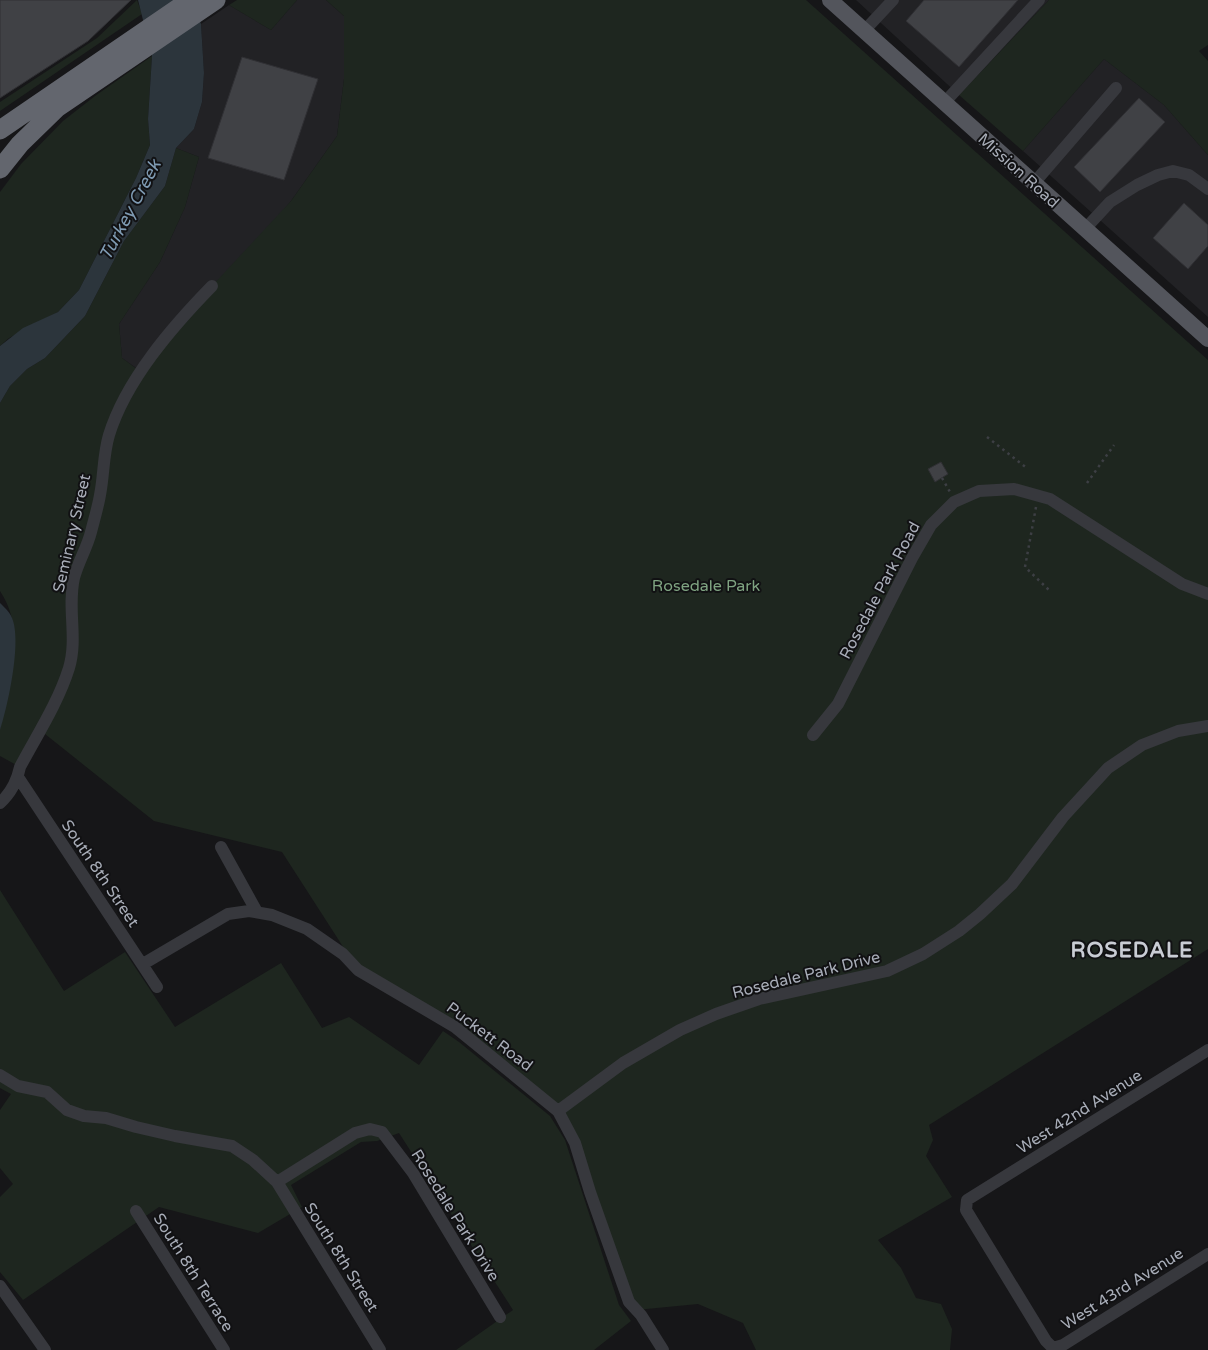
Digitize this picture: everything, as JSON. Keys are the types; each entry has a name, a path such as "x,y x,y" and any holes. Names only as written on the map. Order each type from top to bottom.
{"highway":[{"path":"0,169 20,144 57,108 190,0"},
{"path":"0,130 120,55 216,0"}],"main road":[{"name":"Mission Road","path":"830,0 1208,339"}],"street":[{"path":"864,31 893,0"},
{"path":"944,103 1039,0"},
{"path":"1034,183 1116,88"},
{"path":"1085,229 1110,202 1137,185 1158,175 1172,171 1189,175 1208,189"},
{"name":"Seminary Street","path":"0,803 8,796 18,777 20,767 61,690 69,667 74,642 71,599 74,578 90,535 100,494 103,462 109,435 120,406 152,356 188,311 212,286"},
{"name":"Rosedale Park Road","path":"813,735 838,704 912,558 931,525 954,502 979,491 1014,489 1050,499 1182,584 1208,594"},
{"name":"Rosedale Park Drive","path":"558,1111 623,1063 680,1030 698,1022 759,999 887,972 923,954 959,931 1012,884 1063,817 1108,768 1142,745 1178,731 1208,726"},
{"name":"South 8th Street","path":"18,777 157,987"},
{"path":"221,847 257,912"},
{"name":"Puckett Road","path":"143,964 228,914 248,911 272,915 307,929 343,954 358,970 455,1027 558,1111 575,1143 590,1192 629,1302 641,1316 663,1350"},
{"name":"West 42nd Avenue","path":"1053,1348 1046,1341 966,1210 967,1200 1208,1050"},
{"name":"South 8th Street","path":"0,1075 18,1086 47,1092 66,1110 84,1116 106,1118 175,1136 232,1146 253,1160 277,1182 380,1350"},
{"name":"Rosedale Park Drive","path":"277,1182 355,1133 370,1129 382,1132 413,1173 500,1317"},
{"name":"South 8th Terrace","path":"136,1211 224,1350"},
{"name":"West 43rd Avenue","path":"1053,1348 1063,1345 1208,1254"},
{"path":"0,1286 45,1350"}],"path":[{"path":"987,437 1028,469"},
{"path":"1087,483 1114,445"},
{"path":"1039,496 1026,567 1050,591"}],"shaded area":[{"path":"297,0 326,0 344,16 344,79 337,136 291,201 150,378 122,358 119,324 160,262 185,207 199,157 176,148 194,129 202,102 204,73 201,24 229,5 271,30"},
{"path":"856,0 1049,0 959,95"},
{"path":"1104,59 1164,105 1208,155 1208,317 1023,151"}],"green space":[{"path":"137,0 142,14 0,111 0,102 97,38"},
{"path":"237,0 297,0 271,30 229,5"},
{"name":"Rosedale Park","path":"326,0 806,0 1208,360 1208,949 929,1125 933,1140 926,1156 952,1197 878,1240 901,1268 916,1298 941,1304 952,1329 950,1350 756,1350 743,1323 698,1304 636,1310 558,1111 455,1027 358,970 282,852 154,821 40,730 20,767 0,756 0,729 11,676 15,641 8,607 0,591 0,403 10,386 27,369 45,358 85,316 124,241 165,186 176,148 199,157 185,207 160,262 119,324 122,358 141,372 212,286 291,201 337,136 344,79 344,16"},
{"path":"1049,0 1208,0 1208,45 1199,51 1208,61 1208,155 1164,105 1104,59 1023,151 959,95"},
{"path":"152,56 148,119 150,145 136,178 79,290 58,312 9,338 0,346 0,192 21,164 63,121"},
{"path":"0,890 64,991 125,952 175,1027 281,963 322,1028 349,1017 419,1065 443,1031 550,1116 565,1140 619,1305 631,1321 594,1350 456,1350 513,1310 399,1133 377,1141 361,1142 291,1185 302,1207 258,1233 159,1207 23,1300 0,1272 0,1197 13,1184 0,1168 0,1110 11,1094 0,1088"}],"water":[{"name":"Turkey Creek","path":"138,0 192,0 201,24 204,73 202,102 194,129 176,148 165,186 124,241 85,316 45,358 27,369 10,386 0,403 0,346 23,328 58,312 79,290 136,178 150,145 148,119 152,56"},
{"path":"0,603 12,618 15,628 15,657 7,705 0,730"}],"building":[{"path":"0,0 131,0 88,41 0,98"},
{"path":"924,0 1018,0 959,67 906,21"},
{"path":"242,57 318,79 284,180 208,158"},
{"path":"1139,98 1165,122 1100,192 1074,167"},
{"path":"1184,203 1208,225 1208,246 1188,269 1153,238"},
{"path":"941,462 948,474 935,482 928,469"}],"district":[{"name":"ROSEDALE","path":"1132,950"}]}
